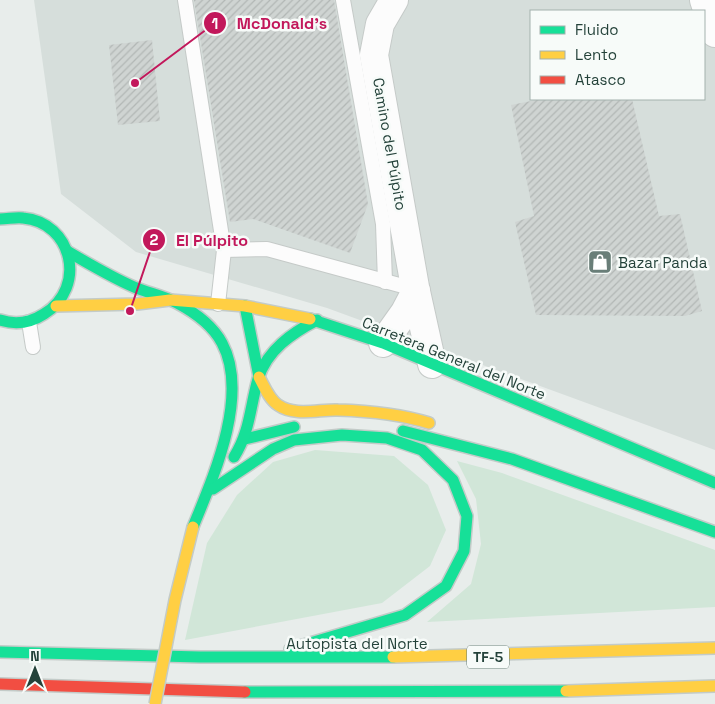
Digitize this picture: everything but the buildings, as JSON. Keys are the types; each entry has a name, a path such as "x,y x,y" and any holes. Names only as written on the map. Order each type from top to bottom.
{"main road":[{"path":"0,219 22,217 45,224 57,234 67,251 70,265 69,280 64,294 56,306 44,316 29,322 16,323 0,320"},
{"name":"Carretera General del Norte","path":"67,251 94,268 134,287 170,300"},
{"path":"155,704 175,600 193,527 218,459 233,386 225,347 209,326 170,300"},
{"name":"Carretera General del Norte","path":"56,306 137,304 170,300 245,306 317,320 383,343 715,484"},
{"path":"245,306 259,377 269,396 280,407 302,412 335,410 390,415 437,425"},
{"path":"201,508 245,440 259,377 276,348 294,332 317,320"},
{"path":"218,459 245,440 306,424"},
{"path":"336,424 370,424 512,460 715,532"},
{"path":"213,489 273,449 294,440 342,435 387,438 422,450 447,474 453,480 467,516 464,551 446,586 404,615 262,658"},
{"path":"470,436 487,441 512,460"},
{"name":"Autopista del Norte","path":"0,652 45,655 262,658 483,657 715,648"},
{"path":"0,684 252,693 447,692 715,686"}],"street":[{"name":"Camino del Púlpito","path":"394,0 380,24 374,55 416,289 432,364"},
{"path":"704,0 715,33"},
{"path":"383,343 405,312 416,289"}],"lane":[{"path":"185,0 224,250 218,304"},
{"path":"344,0 383,224 385,282"},
{"path":"224,250 267,249 416,289"},
{"path":"29,322 33,347"}],"shaded area":[{"path":"34,0 715,0 715,450 327,308 136,252 61,194"}],"green space":[{"path":"315,450 394,456 428,485 446,530 430,566 382,603 185,640 207,543 237,495 273,462"},
{"path":"457,461 502,473 715,550 715,607 427,622 471,584 481,544 476,499"}],"traffic: fast":[{"path":"0,219 23,218 40,222 53,231 63,243 68,257 70,273 66,288 58,302 44,314 22,322 0,320"},
{"path":"67,251 125,283 177,303 208,325 222,343 230,364 232,387 230,411 226,436 210,485 193,527"},
{"path":"245,306 259,377"},
{"path":"310,319 383,343 715,483"},
{"path":"234,457 249,419 258,379 268,359 290,337 317,320"},
{"path":"245,439 294,427"},
{"path":"403,431 512,459 715,532"},
{"path":"213,489 273,449 294,440 342,435 387,438 422,450 453,480 467,516 464,551 446,586 405,615 290,649"},
{"path":"0,652 200,657 393,657"},
{"path":"245,692 566,691"}],"traffic: slow":[{"path":"56,306 137,304 170,300 245,306 310,319"},
{"path":"259,377 272,399 278,405 292,411 338,410 373,412 407,417 429,423"},
{"path":"155,704 175,600 193,527"},
{"path":"393,657 715,648"},
{"path":"566,691 715,686"}],"traffic: jam":[{"path":"0,684 245,692"}],"place":[{"name":"McDonald's","path":"135,83"},
{"name":"Bazar Panda","path":"600,262"},
{"name":"El Púlpito","path":"130,311"}]}
